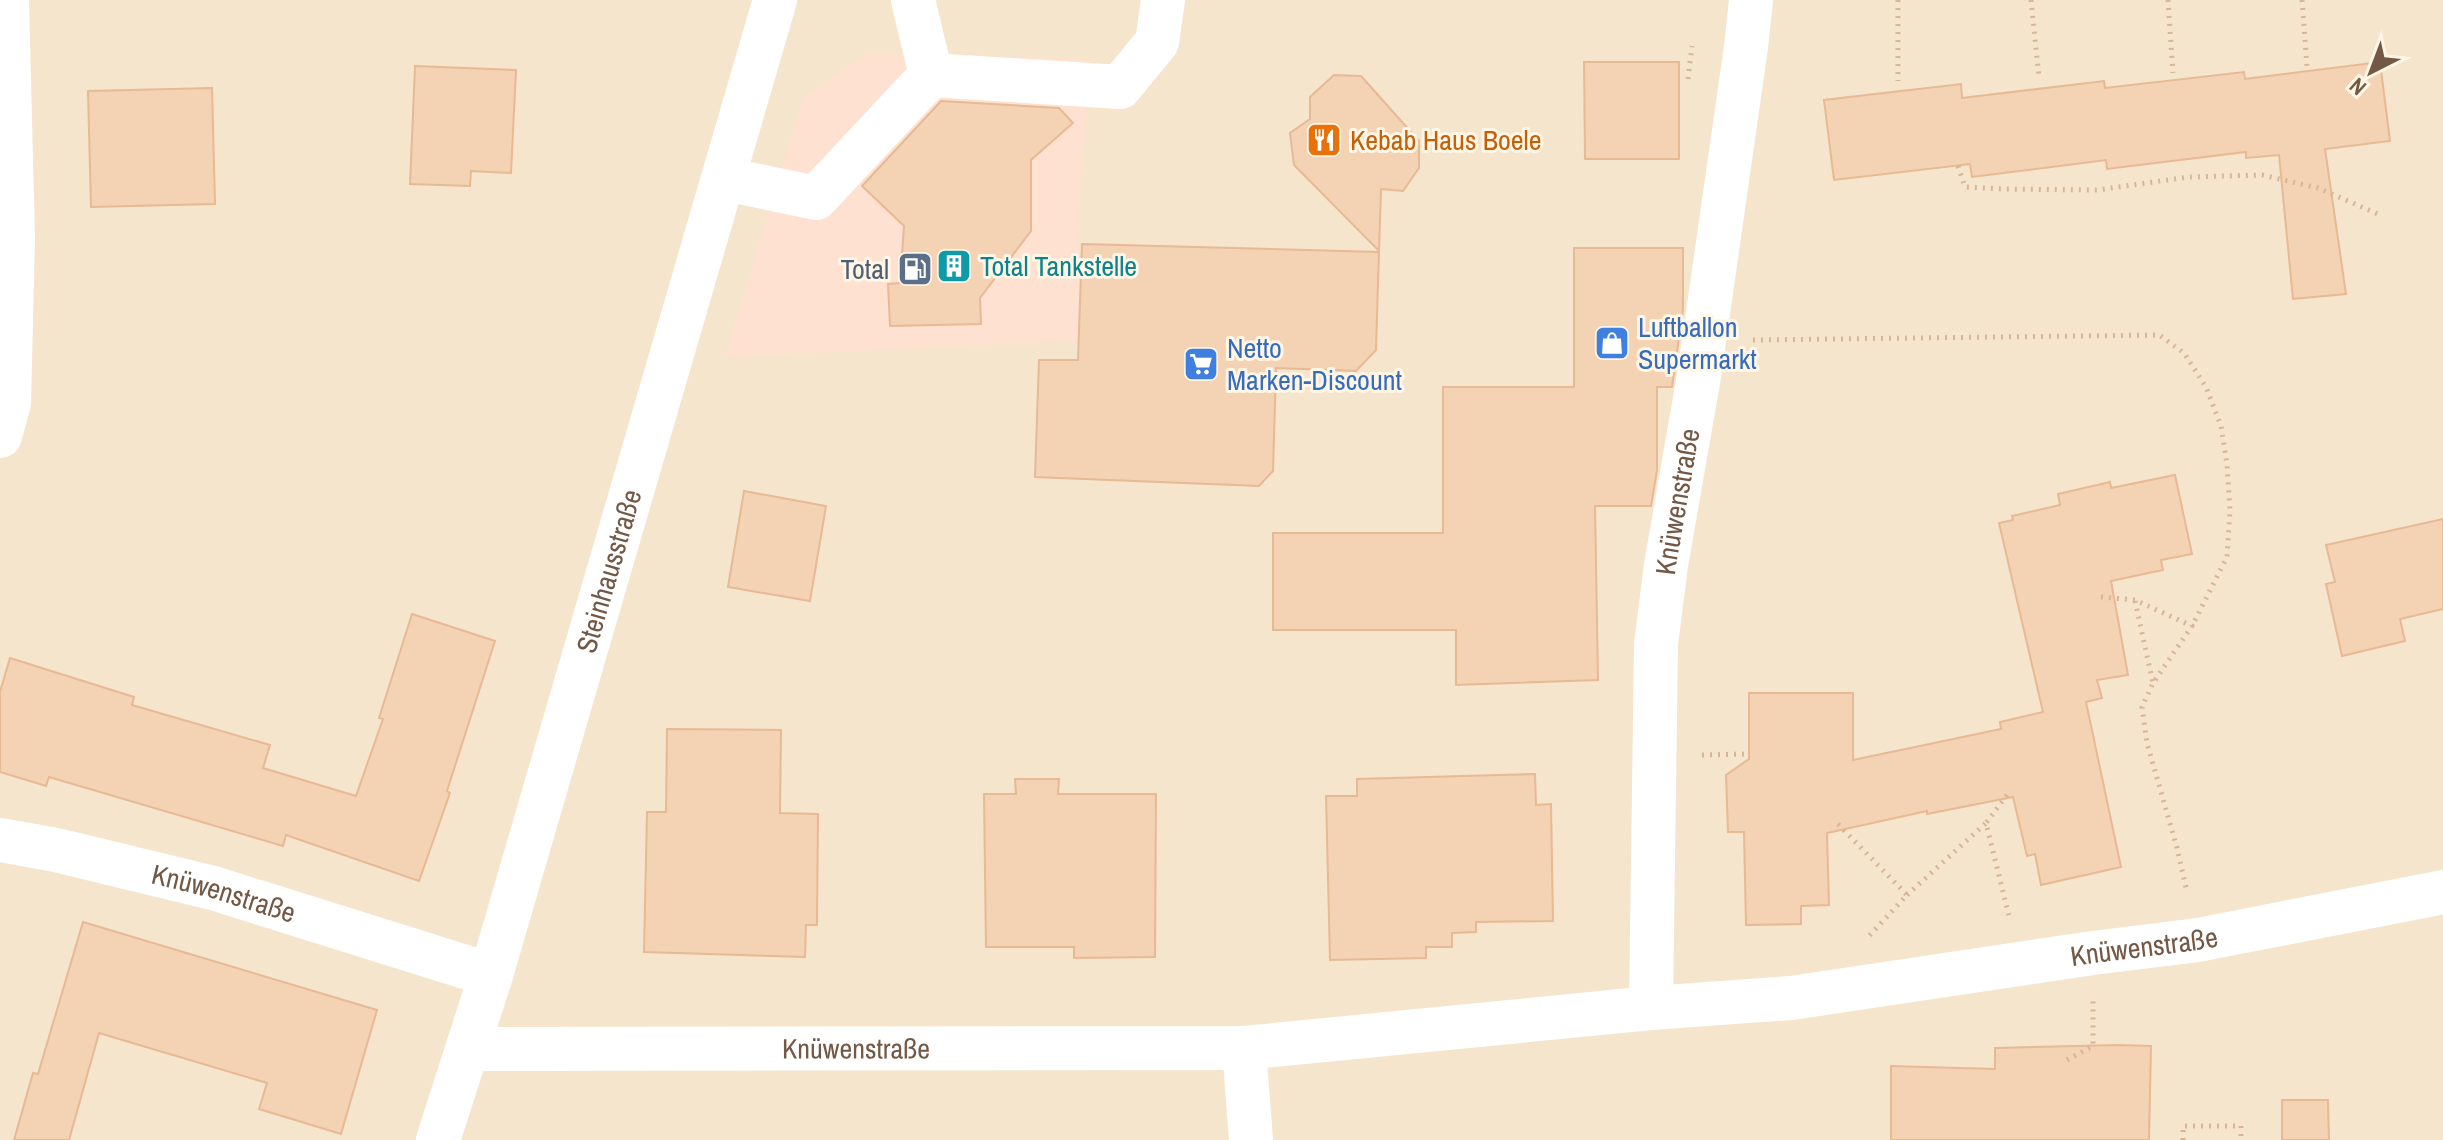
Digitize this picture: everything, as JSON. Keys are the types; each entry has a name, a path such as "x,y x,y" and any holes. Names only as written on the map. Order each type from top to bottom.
{"street":[{"path":"0,436 9,403 13,254 7,0"},
{"name":"Steinhausstraße","path":"438,1140 491,975 775,0"},
{"path":"913,0 931,75"},
{"path":"931,75 1120,87 1157,42 1163,0"},
{"name":"Knüwenstraße","path":"1651,1008 1656,644 1666,565 1704,340 1751,0"},
{"path":"725,179 816,198 931,75"},
{"name":"Knüwenstraße","path":"0,840 56,850 213,888 491,975"},
{"name":"Knüwenstraße","path":"468,1049 1244,1048 1651,1008 1791,998 2198,940 2443,892"},
{"path":"1244,1048 1251,1140"}],"path":[{"path":"1898,0 1898,81"},
{"path":"2031,0 2039,77"},
{"path":"2168,0 2173,73"},
{"path":"2302,0 2307,66"},
{"path":"1958,166 1965,187 2003,189 2097,190 2189,177 2262,175 2318,188 2378,214"},
{"path":"1704,340 2159,335 2184,353 2206,387 2221,426 2230,510 2227,557 2192,626 2153,683 2142,707 2147,743 2177,848 2198,940"},
{"path":"2101,597 2135,600 2192,626"},
{"path":"2135,600 2153,683"},
{"path":"1842,991 1844,964 1907,895 1986,823 2007,795"},
{"path":"1986,823 2020,964"},
{"path":"1838,824 1907,895"},
{"path":"2067,1060 2093,1046 2093,953"},
{"path":"2183,1140 2183,1126 2241,1126 2241,1140"}],"shaded area":[{"path":"0,0 2443,0 2443,1140 0,1140"},
{"name":"Total","path":"867,54 1093,59 1079,197 1078,341 725,357 803,98"}],"building":[{"path":"1584,62 1679,62 1679,159 1585,159"},
{"path":"2380,62 2390,141 2325,149 2346,294 2293,299 2279,155 2246,158 2246,152 2107,169 2106,160 1972,177 1970,164 1834,180 1824,100 1961,84 1962,98 2104,81 2105,88 2244,72 2245,79"},
{"path":"415,66 516,70 511,173 471,171 470,186 410,184"},
{"path":"1334,75 1361,76 1419,141 1419,168 1403,191 1381,189 1379,251 1294,165 1290,133 1310,119 1310,97"},
{"path":"212,88 215,204 91,207 88,91"},
{"name":"Total Tankstelle","path":"941,101 1059,108 1073,123 1031,160 1031,231 980,298 981,324 890,326 888,284 900,283 904,226 862,186"},
{"name":"Netto Marken-Discount","path":"1082,244 1379,252 1376,350 1356,371 1276,368 1273,471 1259,486 1035,477 1039,360 1078,360"},
{"path":"1574,248 1683,248 1683,310 1672,387 1657,387 1657,470 1651,506 1595,506 1598,680 1456,685 1456,630 1273,630 1273,533 1443,533 1443,387 1574,387"},
{"path":"2175,475 2192,554 2161,560 2163,570 2111,581 2128,675 2097,680 2102,698 2086,702 2121,867 2041,885 2035,854 2027,856 2013,797 1927,814 1927,811 1827,833 1829,905 1801,906 1801,924 1746,925 1744,832 1728,832 1726,775 1749,759 1749,693 1853,693 1853,760 2001,729 2000,722 2043,712 1999,523 2013,520 2012,516 2060,505 2058,494 2110,482 2111,488"},
{"path":"744,491 826,506 810,601 728,587"},
{"path":"2443,519 2443,609 2400,619 2405,641 2342,656 2326,584 2335,582 2326,545"},
{"path":"412,614 495,641 447,791 450,793 419,881 286,835 283,846 49,777 46,786 0,772 0,692 10,658 134,697 132,705 270,745 263,768 356,796 383,719 379,718"},
{"path":"667,729 781,730 780,813 818,814 817,925 806,925 805,957 644,952 647,812 666,812"},
{"path":"1535,774 1536,805 1551,804 1553,921 1476,922 1476,932 1452,933 1452,947 1426,947 1426,958 1330,960 1326,796 1357,796 1357,779"},
{"path":"1015,779 1059,779 1058,794 1156,794 1155,957 1074,958 1074,947 986,947 984,794 1016,794"},
{"path":"83,922 377,1010 341,1134 259,1109 267,1083 99,1033 69,1140 14,1140 33,1073 38,1074"},
{"path":"2151,1046 2149,1140 1891,1140 1891,1066 1995,1069 1995,1048"},
{"path":"2282,1100 2328,1100 2329,1140 2282,1140"}],"place":[{"name":"Kebab Haus Boele","path":"1324,140"},
{"name":"Total Tankstelle","path":"954,266"},
{"name":"Total","path":"915,269"},
{"name":"Luftballon Supermarkt","path":"1612,343"},
{"name":"Netto Marken-Discount","path":"1201,364"}]}
